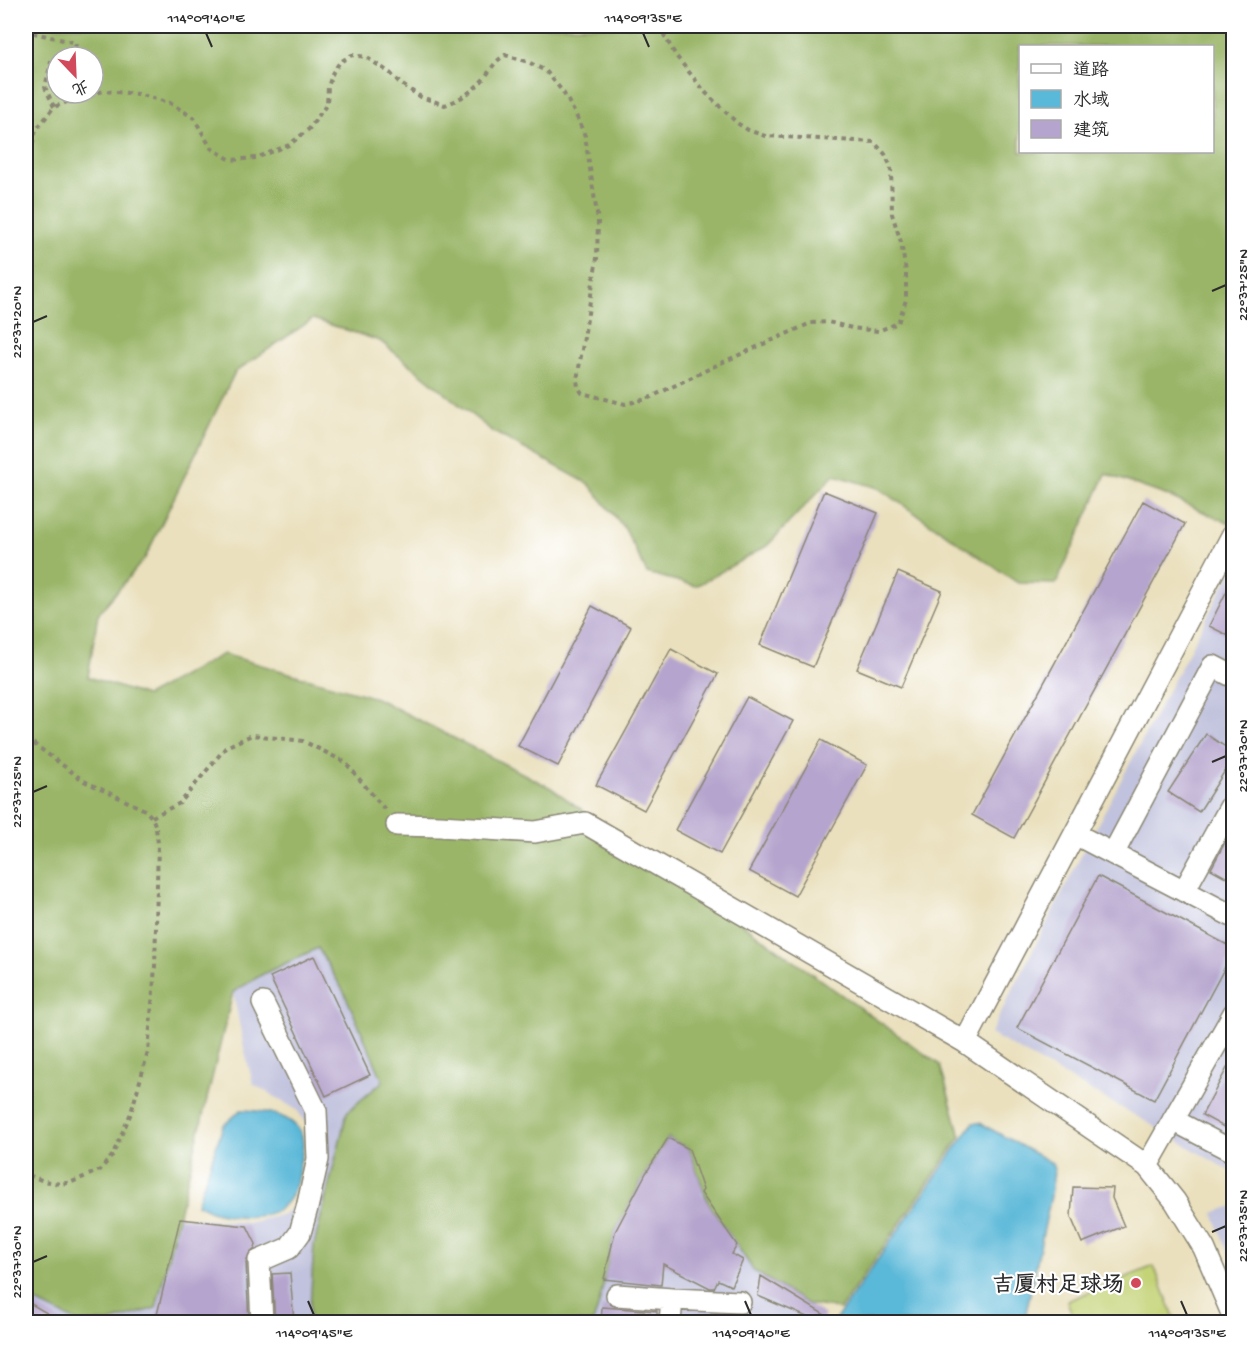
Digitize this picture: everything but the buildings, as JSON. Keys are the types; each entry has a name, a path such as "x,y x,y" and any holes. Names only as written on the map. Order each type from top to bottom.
{"street":[{"path":"965,1042 1233,532"},
{"path":"1113,854 1213,666 1233,677"},
{"path":"1184,891 1233,800"},
{"path":"397,825 535,832 585,823 965,1042 1147,1166 1175,1201 1204,1248 1233,1318"},
{"path":"1075,834 1233,917"},
{"path":"262,1323 259,1261 289,1248 300,1233 318,1159 316,1111 263,1003"},
{"path":"1147,1166 1233,1013"},
{"path":"1173,1120 1233,1152"},
{"path":"617,1294 740,1302"},
{"path":"670,1323 672,1299"}],"path":[{"path":"31,26 30,32 76,43 76,45"},
{"path":"26,170 36,130 54,107 104,91 138,94 170,103 194,118 211,148 231,160 256,158 289,145 309,129 327,104 328,87 333,72 340,62 352,55 366,57 421,97 445,105 461,99 475,88 495,62 505,55 528,62 546,71 563,92 585,136 598,221 597,258 577,380 582,393 625,405 647,399 811,323 828,322 878,331 898,322 906,300 906,272 901,242 892,214 891,167 885,154 874,142 765,136 748,130 737,123 706,93 676,56 658,26"},
{"path":"152,817 180,803 225,747 252,735 303,741 345,762 397,825"},
{"path":"26,738 84,780 144,810 152,817 158,843 155,967 148,1052 130,1113 112,1156 100,1170 72,1182 60,1184 44,1181 26,1172"}],"shaded area":[{"path":"1233,568 1233,1173 990,1034"},
{"path":"319,948 344,992 383,1081 347,1113 314,1245 309,1322 110,1322 156,1307 178,1216 248,1223 284,1214 304,1196 311,1131 297,1110 253,1084 233,992 263,974"},
{"path":"668,1138 689,1149 708,1203 754,1271 807,1304 806,1322 593,1322 615,1232 646,1173"},
{"path":"1234,1206 1233,1266 1213,1213"},
{"path":"26,1291 32,1300 78,1322 26,1322"}],"green space":[{"path":"26,26 1233,26 1233,525 1168,496 1106,474 1056,584 1018,583 878,488 834,475 767,546 696,586 647,573 625,529 589,484 492,431 380,341 313,319 235,372 145,558 98,614 88,677 146,696 223,654 376,698 551,788 940,1065 961,1136 840,1309 807,1304 754,1271 708,1203 689,1149 668,1138 646,1173 615,1232 593,1322 309,1322 314,1245 347,1112 383,1081 344,992 318,948 263,974 233,992 156,1308 110,1322 78,1322 32,1300 26,1291"},
{"name":"吉厦村足球场","path":"1154,1266 1176,1322 1075,1322 1067,1301"}],"water":[{"path":"241,1110 271,1113 285,1118 297,1127 303,1140 298,1176 290,1197 276,1211 256,1216 234,1216 214,1212 197,1204 223,1126"},
{"path":"973,1123 980,1123 1052,1163 1054,1170 1051,1196 1024,1322 834,1322"}],"place":[{"name":"吉厦村足球场","path":"1136,1283"}]}
